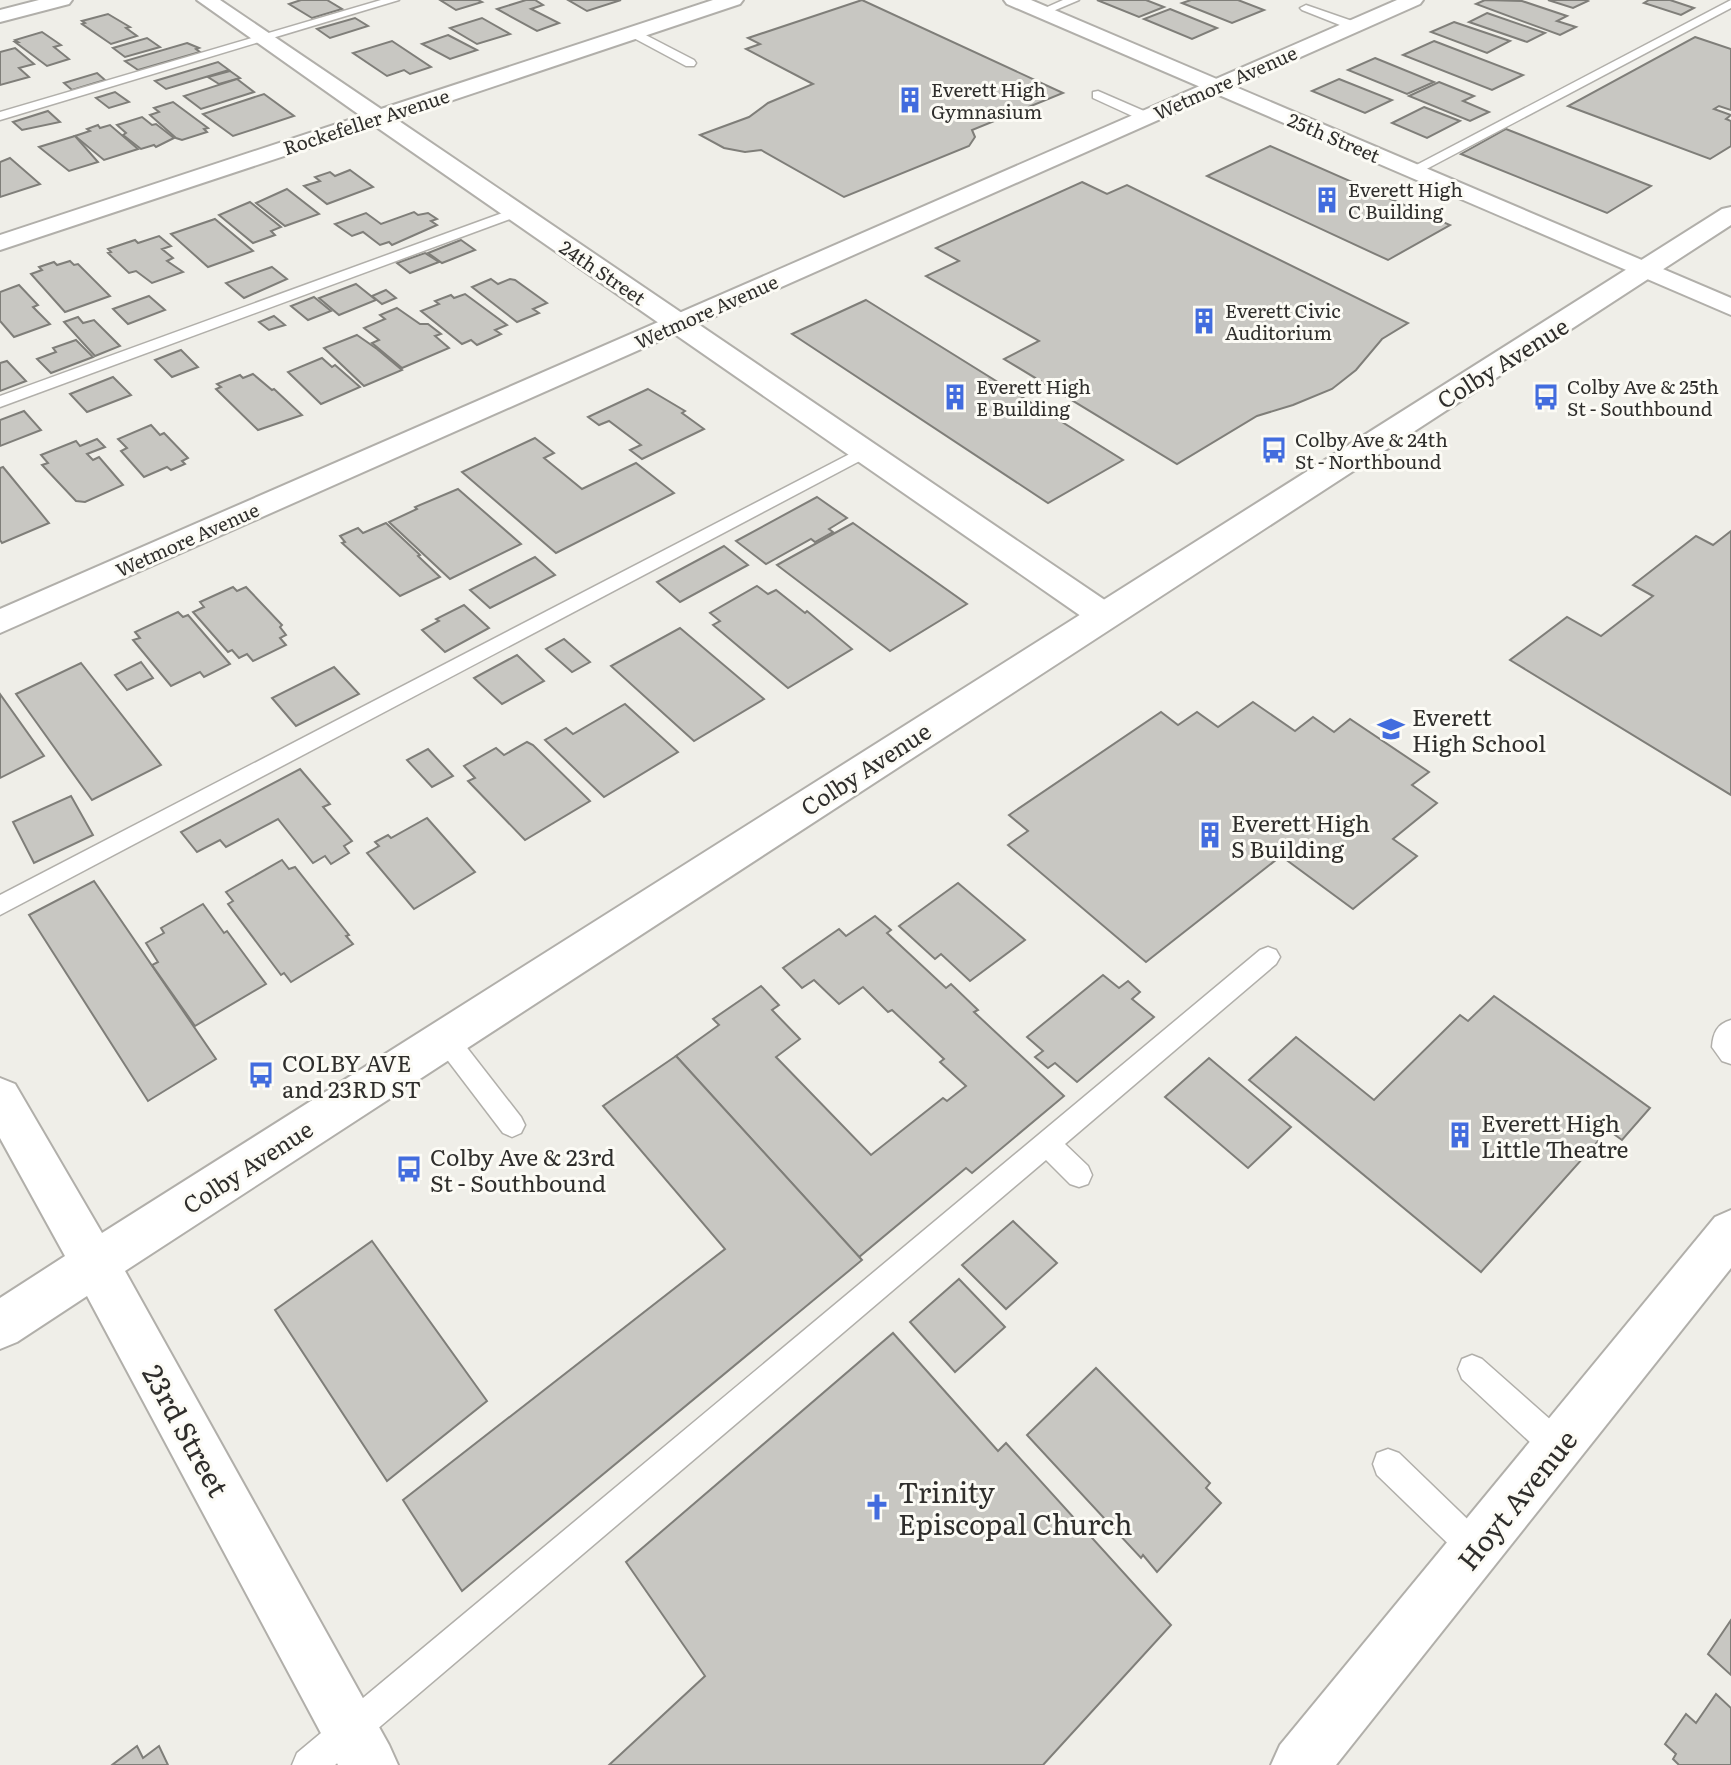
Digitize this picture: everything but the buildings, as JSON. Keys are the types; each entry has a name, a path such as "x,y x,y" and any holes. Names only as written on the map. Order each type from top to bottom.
{"street":[{"path":"0,16 62,0"},
{"name":"24th Street","path":"207,0 1103,615"},
{"name":"Rockefeller Avenue","path":"0,243 733,0"},
{"name":"25th Street","path":"1014,0 1731,307"},
{"name":"Wetmore Avenue","path":"0,622 1413,0"},
{"name":"Colby Avenue","path":"0,1325 1103,615 1731,215"},
{"name":"23rd Street","path":"0,1097 96,1264 360,1748"},
{"name":"Hoyt Avenue","path":"1300,1765 1731,1232"}],"lane":[{"path":"0,116 393,0"},
{"path":"1042,12 1073,0"},
{"path":"1710,0 1729,4"},
{"path":"1412,171 1534,112 1729,4"},
{"path":"1306,8 1354,26"},
{"path":"634,33 690,64"},
{"path":"1098,95 1146,117"},
{"path":"0,402 516,212"},
{"path":"0,906 864,451"},
{"path":"309,1765 360,1748 1048,1144 1268,957"},
{"path":"1731,1030 1725,1037 1724,1047 1731,1053"},
{"path":"446,1038 512,1125"},
{"path":"1048,1144 1079,1175"},
{"path":"1472,1369 1558,1447"},
{"path":"1388,1464 1476,1549"}],"place":[{"name":"Everett High Gymnasium","path":"910,100"},
{"name":"Everett High C Building","path":"1327,200"},
{"name":"Everett Civic Auditorium","path":"1204,321"},
{"name":"Everett High E Building","path":"955,397"},
{"name":"Colby Ave & 25th St - Southbound","path":"1546,397"},
{"name":"Colby Ave & 24th St - Northbound","path":"1274,450"},
{"name":"Everett High School","path":"1391,729"},
{"name":"Everett High S Building","path":"1210,835"},
{"name":"COLBY AVE and 23RD ST","path":"261,1075"},
{"name":"Everett High Little Theatre","path":"1460,1135"},
{"name":"Colby Ave & 23rd St - Southbound","path":"409,1169"},
{"name":"Trinity Episcopal Church","path":"877,1507"}]}
